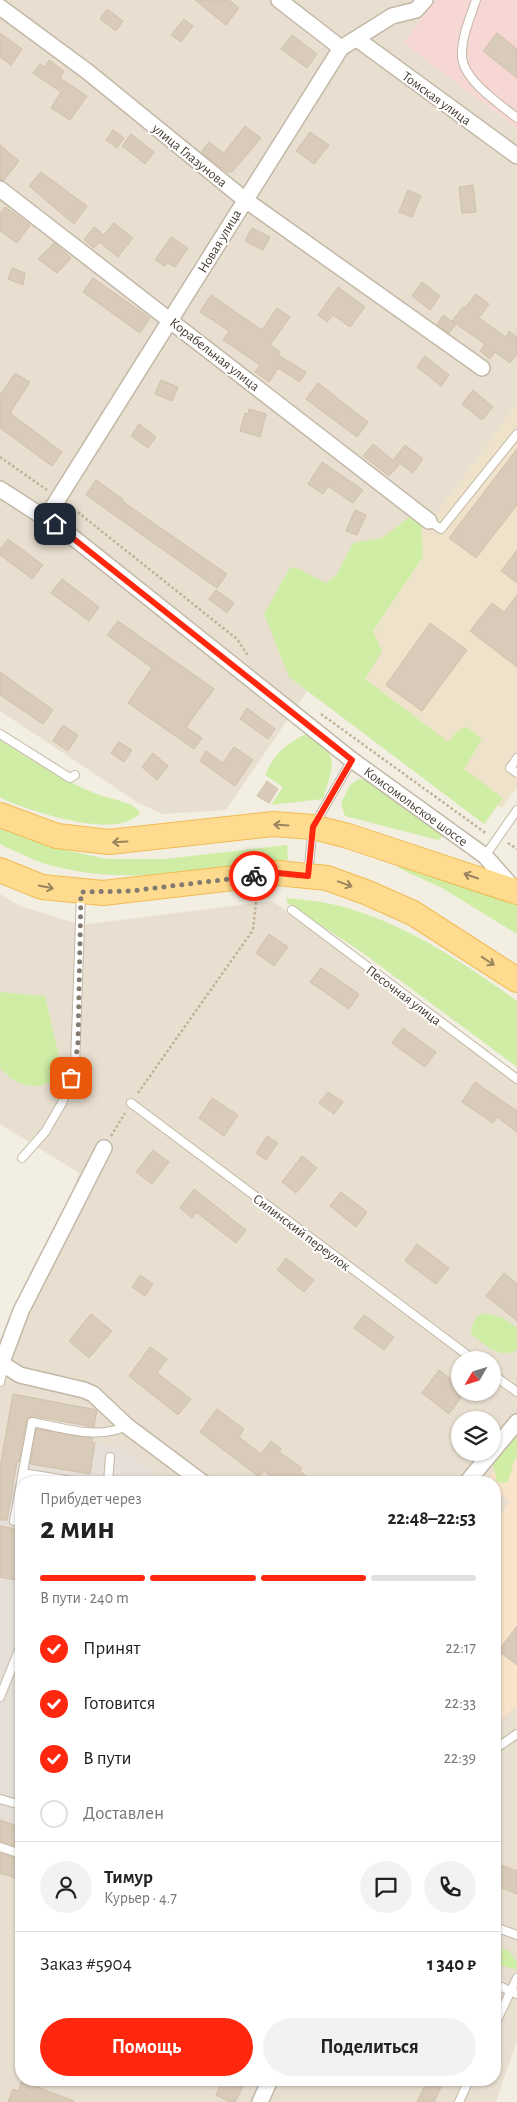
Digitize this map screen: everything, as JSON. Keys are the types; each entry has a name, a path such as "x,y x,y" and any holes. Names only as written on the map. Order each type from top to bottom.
{"main road":[{"name":"Комсомольское шоссе","path":"0,815 57,836 109,842 273,824 313,827 348,836 517,892"},
{"path":"0,870 42,887 81,892 130,891 278,873 326,878 413,913 517,980"}],"street":[{"path":"279,0 341,48"},
{"name":"Новая улица","path":"46,518 341,48 392,16 416,10 425,0"},
{"name":"улица Глазунова","path":"0,7 88,72 244,200 482,368"},
{"name":"Томская улица","path":"357,39 517,156"},
{"name":"Корабельная улица","path":"0,189 429,521"},
{"name":"Комсомольское шоссе","path":"0,489 46,518 230,661 352,760 485,856 517,892"},
{"path":"104,1148 21,1311 3,1359 4,1365 20,1375 84,1390 93,1394 127,1426 194,1476"},
{"path":"501,1441 517,1422"},
{"path":"472,1476 484,1461"},
{"path":"260,2102 267,2086"}],"lane":[{"path":"476,0 465,34 462,60 484,92 517,118"},
{"path":"429,521 441,529 517,434"},
{"path":"0,734 70,778 75,775"},
{"path":"517,758 510,768 517,773"},
{"path":"308,876 313,827 352,760"},
{"path":"485,856 517,810"},
{"path":"22,1158 45,1132 62,1103 75,1065 81,892"},
{"name":"Песочная улица","path":"292,910 517,1079"},
{"name":"Силинский переулок","path":"131,1103 462,1351"},
{"path":"0,1382 4,1365"},
{"path":"501,1380 517,1392"},
{"path":"22,1476 32,1422 95,1434 111,1432 127,1426"},
{"path":"108,1476 110,1457"},
{"path":"23,1473 41,1476"},
{"path":"0,1697 15,1660"},
{"path":"501,1744 517,1734"},
{"path":"0,1799 15,1803"},
{"path":"0,1847 15,1852"},
{"path":"501,1929 517,1935"},
{"path":"501,2014 514,1992 517,1978"},
{"path":"501,1987 514,1992"},
{"path":"459,2102 467,2086"}],"path":[{"path":"0,457 58,497 237,639 250,658"},
{"path":"318,712 478,830 517,849"},
{"path":"104,1148 131,1103 253,930 257,891 248,892"}],"shaded area":[{"path":"0,0 436,0 403,43 517,128 517,404 318,675 226,810 162,814 137,802 0,711"},
{"path":"436,0 517,0 517,128 403,43"},
{"path":"517,404 517,787 502,808 318,675"},
{"path":"0,894 20,906 81,925 272,901 316,931 517,1082 517,2040 496,2102 0,2102 0,1390 79,1173 0,1124"},
{"path":"13,1394 97,1409 95,1443 126,1450 157,1476 15,1476 15,1825 0,1820 0,1467"},
{"path":"517,1438 517,1707 501,1719 501,1514 510,1501 501,1494 501,1476 489,1476"}],"green space":[{"path":"411,516 421,524 423,557 373,631 382,651 365,679 448,742 460,729 467,727 482,739 464,769 503,798 484,824 289,677 264,614 289,569 295,567 326,583 337,574 353,543 382,538"},
{"path":"309,733 326,748 332,762 330,778 323,799 271,805 283,787 265,775 282,750 294,740"},
{"path":"0,740 62,778 102,796 129,804 140,813 129,821 113,824 94,824 53,816 3,799 0,797"},
{"path":"359,779 370,780 445,835 438,840 345,816 341,803 350,785"},
{"path":"0,827 51,847 107,859 165,859 287,845 288,860 167,874 136,875 76,871 34,860 0,844"},
{"path":"399,861 517,901 517,934 442,888 398,868"},
{"path":"287,898 336,905 361,912 408,932 431,944 517,1001 517,1067 363,953 287,903"},
{"path":"0,992 45,996 63,1074 55,1080 38,1086 30,1086 15,1081 0,1068"},
{"path":"485,1313 503,1318 517,1328 517,1350 511,1353 504,1353 492,1350 471,1334 472,1326 477,1316"},
{"path":"517,1431 517,1457 509,1480 507,1483 501,1482 501,1476 496,1476 493,1464 495,1461 501,1461 501,1453"},
{"path":"501,1949 509,1951 517,1962 516,1970 501,1965"}],"building":[{"path":"195,0 229,0 239,8 226,25"},
{"path":"107,9 123,21 116,31 100,19"},
{"path":"184,19 193,26 181,42 171,35"},
{"path":"0,33 22,49 11,65 0,57"},
{"path":"497,33 517,49 517,78 483,51"},
{"path":"292,35 317,54 307,68 281,49"},
{"path":"49,60 64,71 60,78 87,96 70,120 51,108 61,92 33,73 40,64 45,67"},
{"path":"245,126 261,138 232,172 227,172 201,152 209,142 224,153"},
{"path":"113,130 124,138 117,148 106,140"},
{"path":"310,132 329,145 314,164 296,151"},
{"path":"131,134 154,152 145,164 122,146"},
{"path":"0,145 19,161 3,181 0,180"},
{"path":"41,172 87,206 74,224 29,186"},
{"path":"473,185 476,212 462,213 459,187"},
{"path":"408,190 421,196 412,217 399,212"},
{"path":"5,207 30,225 17,243 0,231 0,214"},
{"path":"114,223 133,238 118,257 99,242 94,248 84,240 94,227 104,235"},
{"path":"252,228 270,237 263,250 245,241"},
{"path":"171,237 188,248 175,267 168,263 165,266 155,260"},
{"path":"54,243 71,258 57,273 38,259"},
{"path":"12,268 25,273 23,285 8,279"},
{"path":"93,278 150,318 140,333 83,292"},
{"path":"422,282 440,296 430,310 412,296"},
{"path":"338,287 365,307 350,327 333,315 327,322 318,315"},
{"path":"476,294 489,304 479,318 506,337 509,331 517,337 517,354 510,363 495,352 490,359 480,351 485,344 452,321"},
{"path":"211,295 262,330 277,308 290,317 270,345 280,352 278,355 306,372 300,382 278,368 269,382 255,372 260,365 223,340 229,331 200,312"},
{"path":"443,315 456,324 449,333 437,325"},
{"path":"425,356 449,375 441,386 417,367"},
{"path":"15,373 30,382 10,413 62,452 52,466 0,428 0,395"},
{"path":"161,380 178,387 172,401 155,394"},
{"path":"318,383 368,422 357,437 306,399"},
{"path":"473,390 493,407 482,420 462,404"},
{"path":"249,409 266,414 260,437 240,431 245,413 248,414"},
{"path":"139,424 156,437 148,448 131,436"},
{"path":"373,444 399,465 389,476 363,456"},
{"path":"405,445 423,459 413,473 394,459"},
{"path":"517,449 517,505 476,558 449,538"},
{"path":"322,462 363,490 353,503 328,486 323,494 308,484"},
{"path":"96,480 123,499 122,501 227,574 217,588 86,495"},
{"path":"355,510 366,515 357,535 346,531"},
{"path":"8,539 43,565 32,579 0,555 0,550"},
{"path":"517,550 517,583 501,571"},
{"path":"62,579 99,607 89,621 51,593"},
{"path":"216,590 234,603 227,613 209,599"},
{"path":"517,595 517,667 470,631 492,603 504,612"},
{"path":"118,621 214,689 186,727 202,738 194,749 128,703 152,668 107,635"},
{"path":"430,623 467,650 422,711 386,685"},
{"path":"0,672 53,710 43,724 0,695"},
{"path":"247,708 275,729 268,739 240,719"},
{"path":"63,725 78,735 68,751 53,741"},
{"path":"119,742 132,750 124,762 111,753"},
{"path":"234,747 253,760 235,786 200,761 206,751 223,763"},
{"path":"153,753 168,766 157,780 142,767"},
{"path":"267,781 278,789 269,803 257,796"},
{"path":"269,934 288,947 274,966 256,953"},
{"path":"321,968 359,994 349,1009 310,982"},
{"path":"403,1028 436,1052 425,1067 392,1043"},
{"path":"475,1082 517,1111 517,1132 497,1117 493,1123 462,1102"},
{"path":"328,1092 343,1102 334,1114 319,1103"},
{"path":"212,1098 238,1115 224,1136 199,1118"},
{"path":"267,1136 278,1143 266,1160 256,1153"},
{"path":"153,1150 169,1162 152,1184 136,1172"},
{"path":"302,1156 317,1168 296,1193 282,1182"},
{"path":"194,1189 246,1230 236,1243 196,1212 192,1218 180,1208"},
{"path":"341,1192 367,1212 356,1227 330,1206"},
{"path":"417,1244 449,1268 436,1284 405,1261"},
{"path":"286,1258 314,1280 304,1292 277,1270"},
{"path":"504,1273 517,1284 517,1321 486,1296"},
{"path":"140,1275 153,1284 145,1296 132,1287"},
{"path":"91,1314 112,1331 89,1358 69,1341"},
{"path":"364,1315 394,1337 384,1350 354,1328"},
{"path":"150,1347 167,1359 157,1373 191,1399 178,1415 129,1376"},
{"path":"439,1370 451,1379 451,1401 459,1401 449,1414 422,1393"},
{"path":"13,1394 97,1410 94,1427 33,1416 27,1419 7,1520 0,1520 0,1467"},
{"path":"217,1409 244,1429 239,1437 261,1454 271,1441 281,1449 279,1452 302,1468 300,1471 306,1476 271,1476 264,1471 258,1476 200,1432"},
{"path":"36,1429 92,1438 92,1442 95,1443 90,1474 30,1464"},
{"path":"0,1526 15,1529 15,1580 0,1577"},
{"path":"517,1626 517,1665 501,1653 501,1647"},
{"path":"0,1820 15,1825 15,1846 0,1841"},
{"path":"0,1853 15,1858 15,1878 0,1873"},
{"path":"501,1865 517,1871 517,1894 501,1887"},
{"path":"20,2086 35,2086 74,2101 8,2102 13,2089 18,2091"},
{"path":"220,2086 243,2087 235,2102 230,2102 216,2095"},
{"path":"425,2086 441,2087 434,2102 417,2102"}],"way so far":[{"path":"71,1078 78,1042 77,1003 81,892 130,891 254,876"}],"route":[{"path":"55,524 230,661 352,760 313,827 308,876 278,873 254,876"}]}
